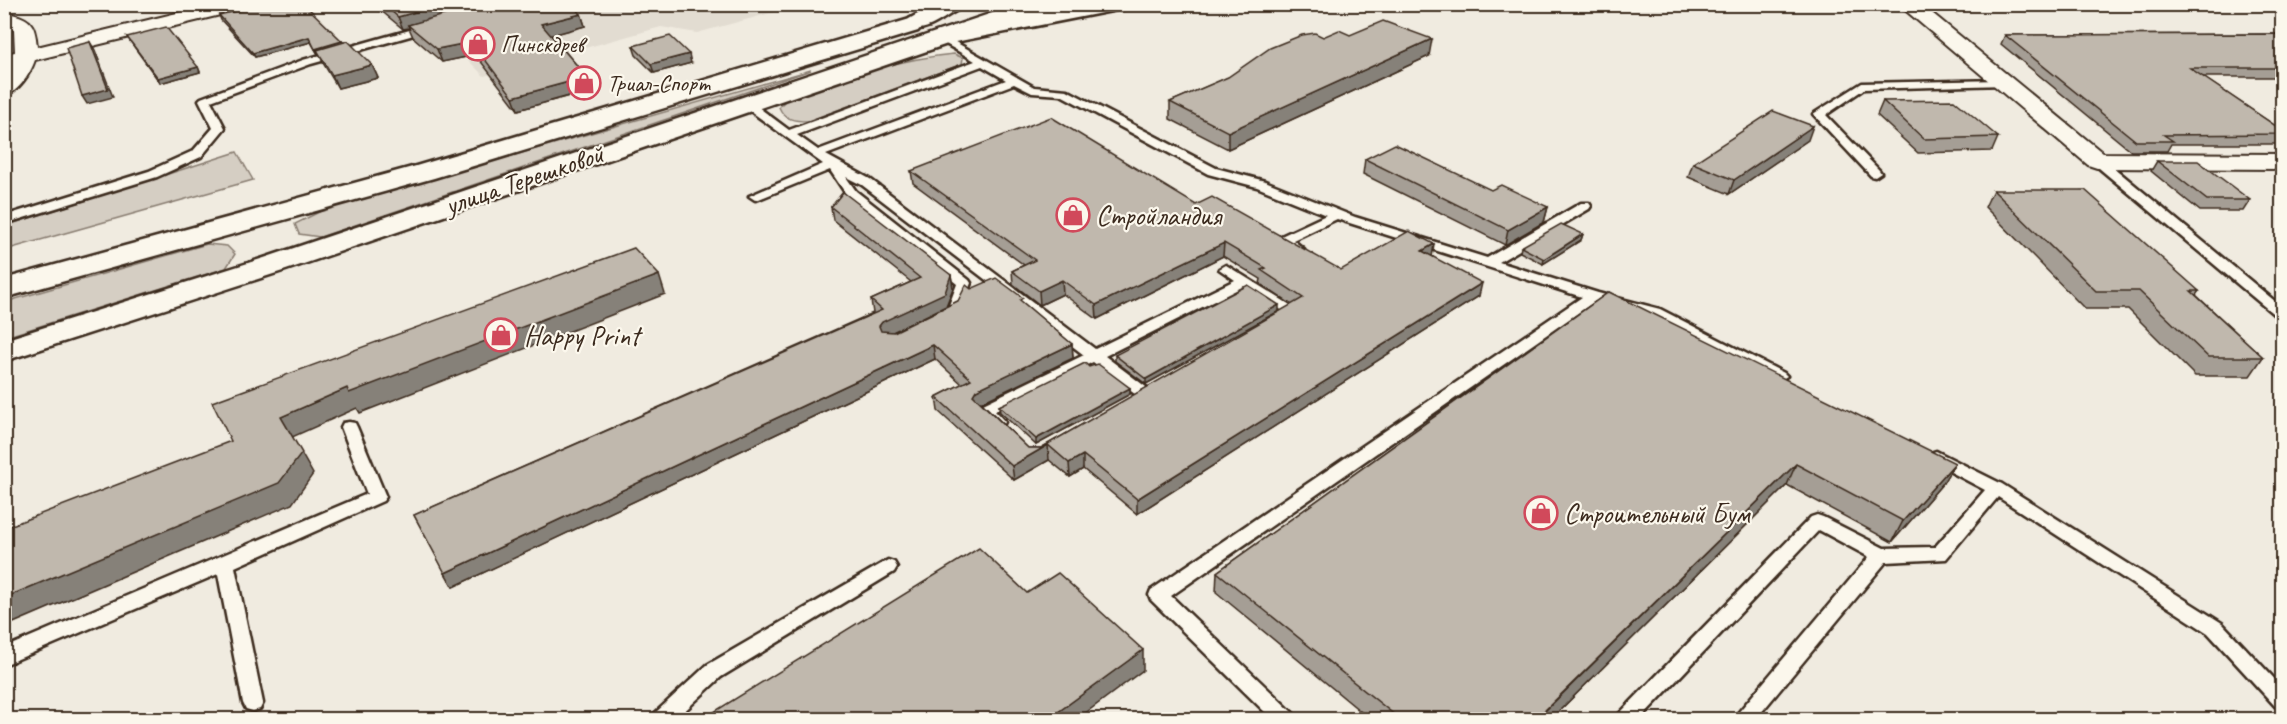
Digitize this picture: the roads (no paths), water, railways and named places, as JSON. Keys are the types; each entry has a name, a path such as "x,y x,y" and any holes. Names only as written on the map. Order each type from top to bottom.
{"main road":[{"path":"917,24 951,4"},
{"name":"улица Терешковой","path":"4,289 436,168 980,4"},
{"name":"улица Терешковой","path":"4,351 275,264 1042,4"},
{"path":"943,38 1117,4"},
{"path":"862,40 887,57"},
{"path":"254,219 275,264"},
{"path":"4,357 57,334"}],"street":[{"path":"4,61 242,4"},
{"path":"1908,4 2097,160 2283,162"},
{"path":"4,18 24,27 27,55 15,78 4,89"}],"lane":[{"path":"4,220 153,174 197,154 219,128 205,100 307,62 446,22"},
{"path":"943,38 1032,90 1063,92 1212,171 1261,184 1336,215 1402,237 1593,296 1655,312 1793,384"},
{"path":"788,134 983,62"},
{"path":"816,155 1015,80"},
{"path":"1875,173 1819,114 1862,86 2001,83"},
{"path":"746,103 816,155 866,182 1096,354 1150,391 1125,405"},
{"path":"2097,160 2283,314"},
{"path":"755,196 832,165"},
{"path":"832,165 852,194 964,284 954,310 933,321"},
{"path":"1488,263 1585,206"},
{"path":"1310,256 1284,240 1336,215"},
{"path":"1383,247 1402,237"},
{"path":"1226,269 1293,311 1263,328"},
{"path":"1010,433 985,410 1244,281"},
{"path":"1287,720 1158,595 1593,296"},
{"path":"4,657 377,497 349,428"},
{"path":"1921,450 1996,488 2215,628 2283,700"},
{"path":"1626,720 1817,521 1881,555 1940,554 1996,488"},
{"path":"1742,720 1881,555"},
{"path":"225,564 253,703"},
{"path":"661,720 714,671 888,567"}],"place":[{"name":"Пинскдрев","path":"478,44"},
{"name":"Триал-Спорт","path":"584,83"},
{"name":"Стройландия","path":"1073,215"},
{"name":"Happy Print","path":"501,335"},
{"name":"Строительный Бум","path":"1541,513"}]}
